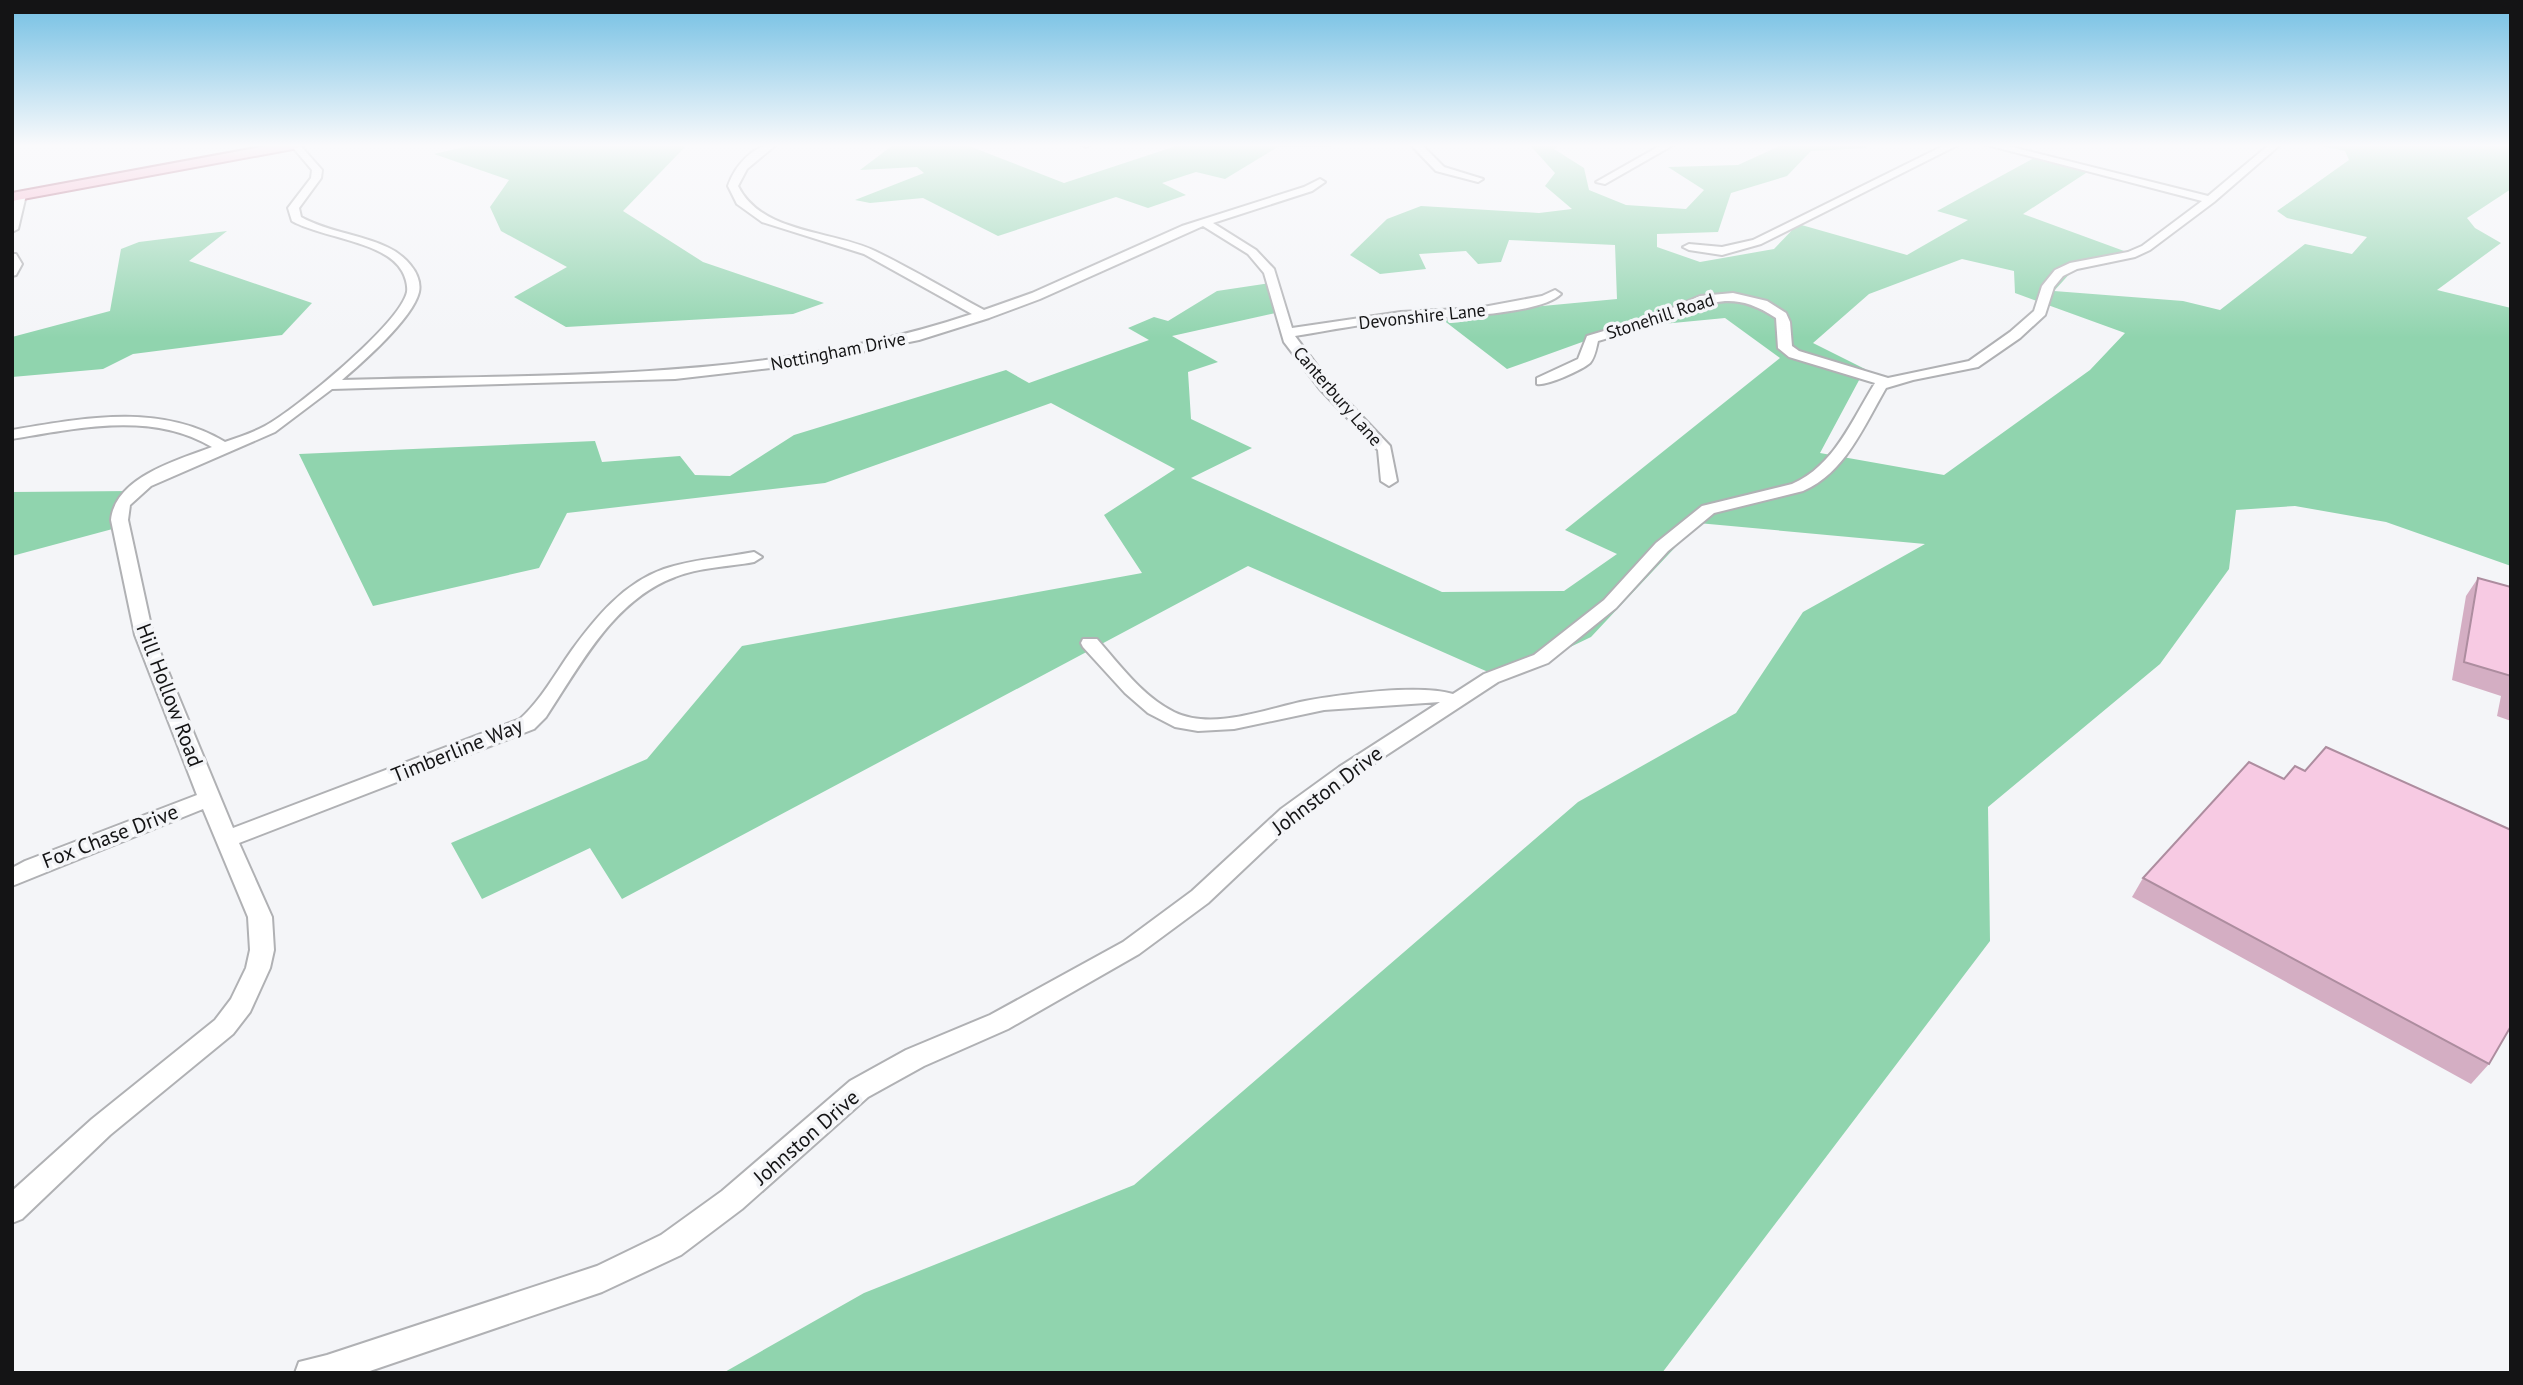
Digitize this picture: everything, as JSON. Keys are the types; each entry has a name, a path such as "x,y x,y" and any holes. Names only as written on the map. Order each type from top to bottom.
{"street":[{"path":"12,229 15,209"},
{"name":"Hill Hollow Road","path":"12,1210 53,1168 100,1127 225,1027 240,1005 258,968 262,950 260,917 146,642 123,544 120,517 122,503 140,485 158,475 226,449 289,418 394,323 408,304 413,292 412,280 399,259 384,250 317,231 296,219 293,209"},
{"path":"749,209 785,227 868,251 984,315"},
{"name":"Nottingham Drive","path":"327,385 675,375 797,361 886,344 984,315 1055,289 1155,240 1246,209"},
{"path":"1689,247 1722,251 1756,242 1824,209"},
{"path":"1885,382 1973,364 2015,335 2040,312 2049,286 2059,272 2074,266 2131,255 2146,248 2198,209"},
{"name":"Canterbury Lane","path":"1204,222 1236,241 1263,263 1275,287 1287,333 1325,386 1385,449 1389,481"},
{"path":"12,257 16,264 12,272"},
{"name":"Devonshire Lane","path":"1287,333 1401,316 1478,312 1546,299 1555,294"},
{"name":"Stonehill Road","path":"1542,381 1583,362 1592,339 1656,320 1704,299 1733,297 1763,304 1781,316 1784,322 1785,348 1794,354 1885,382"},
{"name":"Johnston Drive","path":"310,1373 327,1370 602,1278 671,1245 743,1191 859,1089 915,1058 999,1022 1131,948 1200,897 1289,814 1346,772 1491,678 1541,659 1610,604 1662,547 1708,509 1797,488 1811,482 1836,460 1875,393 1885,382"},
{"path":"12,435 100,422 146,421 209,436 226,449"},
{"name":"Timberline Way","path":"227,839 518,729 539,713 622,600 642,584 671,572 754,557"},
{"path":"1090,643 1141,698 1155,709 1183,722 1202,725 1322,705 1436,695 1454,700"},
{"name":"Fox Chase Drive","path":"12,877 209,798"}],"green space":[{"path":"491,209 625,209 623,211 703,262 824,303 793,314 566,327 514,297 567,267 501,231"},
{"path":"944,209 1081,209 998,236"},
{"path":"1414,209 1539,213 1572,209 1726,209 1718,232 1657,234 1657,247 1700,262 1774,249 1798,224 1907,255 1968,220 1937,211 1941,209 2031,209 2023,214 2135,255 2073,270 2054,291 2183,301 2220,310 2305,244 2352,254 2367,237 2287,218 2277,211 2280,209 2481,209 2467,218 2475,228 2501,243 2437,290 2511,308 2511,566 2386,522 2295,506 2236,510 2229,569 2160,664 1988,807 1990,941 1662,1373 723,1373 864,1293 1134,1185 1578,802 1736,713 1803,612 1925,544 1698,523 1591,637 1504,679 1248,566 622,899 590,848 482,899 451,843 647,759 742,646 1142,573 1104,515 1175,469 1051,403 825,483 567,513 539,568 373,606 299,454 595,441 602,462 680,456 695,475 730,476 794,435 1006,370 1029,383 1149,340 1128,328 1154,317 1168,321 1217,291 1277,282 1284,311 1172,336 1218,362 1188,372 1191,419 1252,448 1191,478 1442,592 1564,591 1617,554 1565,530 1780,358 1725,318 1621,328 1507,369 1438,316 1617,299 1615,245 1509,240 1501,262 1478,264 1466,251 1419,254 1426,269 1380,274 1350,255 1387,219","holes":["1962,259 2014,271 2015,293 2125,333 2090,370 1944,475 1820,453 1865,369 1813,343 1869,294"]},
{"path":"227,231 189,261 312,303 282,335 133,354 103,369 12,377 12,337 110,311 121,249 139,242"},
{"path":"133,491 120,527 12,556 12,492"}],"building":[{"path":"2478,578 2511,587 2511,676 2464,662"},
{"path":"2326,747 2511,830 2511,1026 2489,1064 2143,878 2249,762 2284,779 2295,766 2305,771"}]}
